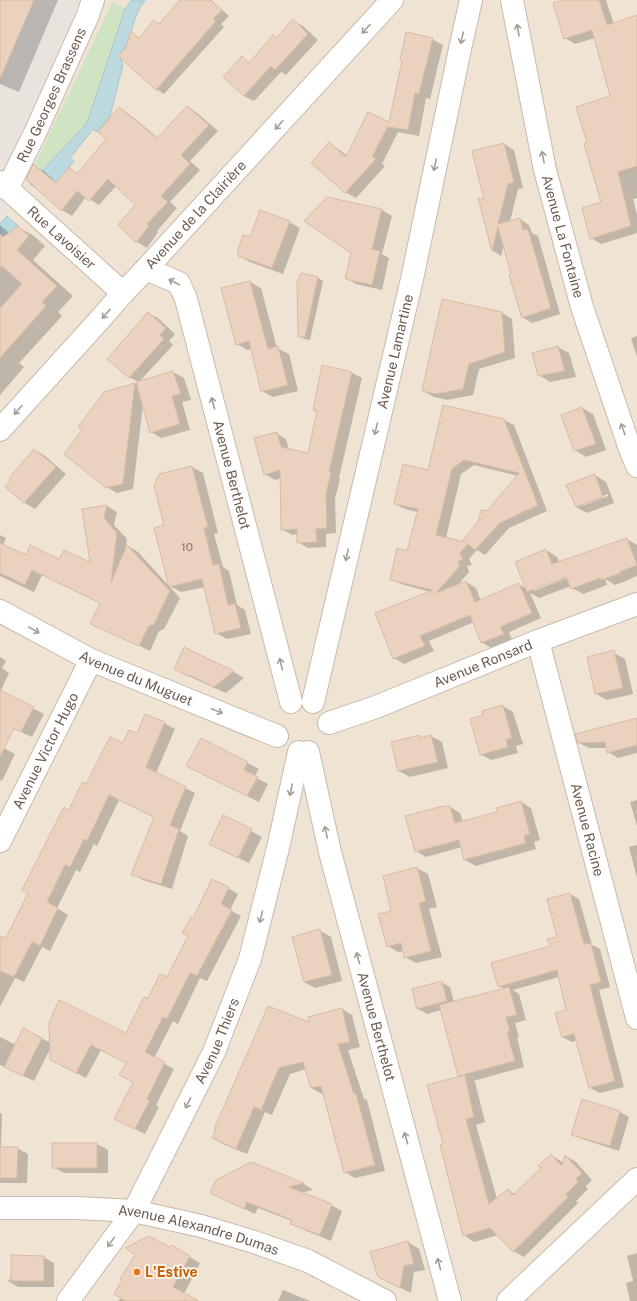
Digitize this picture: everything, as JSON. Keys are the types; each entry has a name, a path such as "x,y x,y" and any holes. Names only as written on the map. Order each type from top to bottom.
{"street":[{"name":"Rue Georges Brassens","path":"4,186 35,133 88,15 93,0"},
{"name":"Avenue de la Clairière","path":"0,430 123,293 146,270 392,0"},
{"name":"Avenue Lamartine","path":"313,702 412,279 471,0"},
{"name":"Avenue La Fontaine","path":"512,0 547,177 582,307 637,466"},
{"name":"Rue Lavoisier","path":"4,186 123,293"},
{"name":"Avenue Berthelot","path":"146,270 179,283 186,298 291,702"},
{"name":"Avenue Ronsard","path":"328,723 376,707 538,641 637,604"},
{"name":"Avenue du Muguet","path":"0,611 91,660 277,736"},
{"name":"Avenue Racine","path":"538,641 637,1018"},
{"name":"Avenue Victor Hugo","path":"0,841 91,660"},
{"path":"304,700 313,702 323,709 327,716 328,723 326,738 315,749 303,752 286,747 277,736 276,728 276,720 284,706 291,702 304,700"},
{"name":"Avenue Berthelot","path":"303,752 450,1301"},
{"name":"Avenue Thiers","path":"68,1301 134,1211 214,1052 250,959 303,752"},
{"path":"508,1301 637,1179"},
{"name":"Avenue Alexandre Dumas","path":"0,1208 77,1208 134,1211 201,1226 254,1242 308,1261 385,1301"}],"shaded area":[{"path":"0,0 81,0 7,166 7,216 0,224"},
{"path":"81,0 637,0 637,1301 0,1301 0,240 17,226 7,216 7,166"}],"green space":[{"path":"113,1 125,9 87,123 30,184 27,181"}],"water":[{"path":"132,0 145,0 137,14 124,49 119,55 123,65 110,116 97,132 93,129 70,158 74,161 56,183 36,188 30,184 87,123 125,9"},
{"path":"7,216 18,226 0,240 0,224"}],"building":[{"path":"0,0 34,0 0,79"},
{"path":"180,0 210,0 222,10 213,19 216,21 156,90 118,56 125,49 131,31 139,38 154,20 159,24"},
{"path":"563,0 599,0 607,25 637,15 637,166 618,172 631,226 590,239 582,208 601,202 584,144 587,143 576,107 610,96 592,30 564,39 553,3"},
{"path":"293,19 308,34 275,70 271,66 244,96 223,77 242,56 249,63 273,35 276,38"},
{"path":"406,32 433,38 419,94 415,93 408,130 388,126 372,157 376,159 345,193 311,163 329,142 346,157 368,112 389,122 402,61 400,60"},
{"path":"187,106 209,125 181,155 190,164 161,196 168,202 147,224 149,226 136,243 118,225 135,205 108,179 89,201 77,191 61,211 26,179 33,164 56,183 69,167 77,174 106,139 98,132 119,107 157,138"},
{"path":"504,143 514,182 508,184 498,224 520,218 523,230 528,229 551,308 522,318 509,275 511,274 498,227 492,251 478,198 484,199 472,151"},
{"path":"327,197 382,209 372,249 380,251 372,285 345,279 351,253 304,221"},
{"path":"260,210 290,221 272,268 238,256 238,249 243,235 250,237"},
{"path":"18,226 29,236 17,250 57,286 42,302 46,306 0,358 0,308 22,284 2,266 0,268 0,234 3,237"},
{"path":"301,273 318,277 305,337 298,337 297,282"},
{"path":"250,281 268,349 278,346 288,385 261,392 249,341 236,345 221,288"},
{"path":"442,299 502,312 505,352 469,364 463,389 435,394 422,391"},
{"path":"148,312 166,328 160,335 164,339 129,378 107,359"},
{"path":"558,346 565,371 538,376 532,353"},
{"path":"322,365 352,372 329,472 331,473 326,494 327,528 316,529 317,542 297,543 297,529 281,530 280,470 264,475 254,438 277,432 281,447 308,453 317,411 313,410"},
{"path":"173,371 181,394 172,396 180,424 150,433 136,382"},
{"path":"135,383 123,484 106,488 64,454 82,430 78,427 104,392"},
{"path":"443,405 504,419 538,505 500,523 475,550 468,544 460,553 463,559 458,561 460,566 436,593 466,581 475,602 519,583 532,613 500,627 504,634 481,643 470,615 420,636 425,646 393,659 375,613 433,590 390,580 397,548 407,551 418,509 394,504 403,464 428,470","holes":["464,460 519,473 487,511 481,510 478,522 463,540 465,542 436,535 452,469"]},
{"path":"582,407 596,444 574,451 561,415"},
{"path":"34,449 56,467 24,503 5,487 11,480 9,478"},
{"path":"192,466 208,527 204,528 213,565 219,564 228,605 235,603 241,628 215,634 202,579 169,587 154,528 164,525 154,486 159,474"},
{"path":"595,474 603,497 576,507 566,485"},
{"path":"107,505 104,518 117,533 111,582 127,545 170,591 154,624 149,626 139,646 90,624 100,603 32,570 25,585 0,573 0,543 26,555 30,545 59,559 64,550 90,562 82,509"},
{"path":"627,538 637,565 620,572 621,573 601,580 600,578 571,589 566,577 527,592 515,562 546,549 552,564"},
{"path":"184,647 234,671 214,687 189,675 188,676 174,669"},
{"path":"614,650 623,688 595,694 587,657"},
{"path":"0,690 34,707 21,732 14,728 0,757"},
{"path":"503,705 512,738 506,740 508,747 480,755 470,719 483,715 482,711"},
{"path":"145,714 165,722 146,767 186,787 170,825 179,829 161,884 131,875 154,817 109,795 87,841 84,839 70,867 65,865 47,902 58,908 40,946 32,942 14,977 0,971 0,936 6,938 28,893 22,890 64,807 69,810 82,782 86,784 110,737 123,743 129,730 137,733"},
{"path":"637,718 637,745 607,753 605,742 578,743 575,734"},
{"path":"420,735 420,738 431,735 438,762 398,771 391,742"},
{"path":"201,738 248,762 244,770 258,777 247,796 186,766"},
{"path":"521,801 530,834 524,836 526,843 464,860 459,840 415,852 405,816 443,806 450,806 455,823 497,812 496,808"},
{"path":"223,815 252,829 238,858 209,844"},
{"path":"417,867 426,901 419,903 431,951 404,958 401,943 387,947 378,914 391,911 383,876"},
{"path":"212,879 229,887 221,904 232,910 197,976 190,973 167,1019 163,1017 145,1052 165,1062 147,1099 150,1100 135,1129 114,1119 133,1082 119,1075 126,1063 91,1045 76,1073 50,1060 49,1022 59,1000 126,1033 144,997 148,998 160,974 167,977 188,936 182,933 191,917 193,918"},
{"path":"570,893 584,944 591,943 601,982 590,985 615,1081 589,1088 574,1034 562,1037 555,1013 566,1010 557,970 498,987 491,963 550,946 547,939 557,937 547,899"},
{"path":"320,929 332,975 304,982 292,937"},
{"path":"442,981 447,1001 417,1009 412,989"},
{"path":"509,987 517,1015 506,1017 510,1031 507,1032 515,1061 458,1076 439,1005"},
{"path":"268,1006 309,1022 308,1017 342,1008 350,1042 338,1044 354,1094 356,1093 375,1165 344,1173 321,1086 311,1088 303,1062 279,1068 261,1110 254,1107 236,1149 212,1138 216,1130 214,1129"},
{"path":"23,1028 42,1038 23,1076 4,1067"},
{"path":"465,1075 474,1117 466,1119 489,1204 508,1189 513,1195 541,1168 538,1166 551,1154 562,1166 565,1155 582,1173 576,1179 578,1182 566,1194 568,1197 513,1252 490,1228 463,1236 440,1145 443,1144 427,1085"},
{"path":"582,1099 620,1111 610,1146 571,1135"},
{"path":"52,1143 97,1143 97,1168 52,1168"},
{"path":"0,1147 18,1147 17,1178 0,1178"},
{"path":"251,1162 304,1183 289,1187 332,1204 320,1235 290,1224 292,1220 247,1202 244,1209 210,1193 216,1180"},
{"path":"149,1236 170,1247 172,1245 190,1256 173,1287 199,1301 125,1301 114,1294 122,1280 120,1279 135,1255 125,1248"},
{"path":"408,1241 414,1264 404,1266 400,1288 378,1277 370,1252"},
{"path":"11,1255 44,1256 44,1281 11,1281"}],"place":[{"name":"L'Estive","path":"137,1272"}]}
